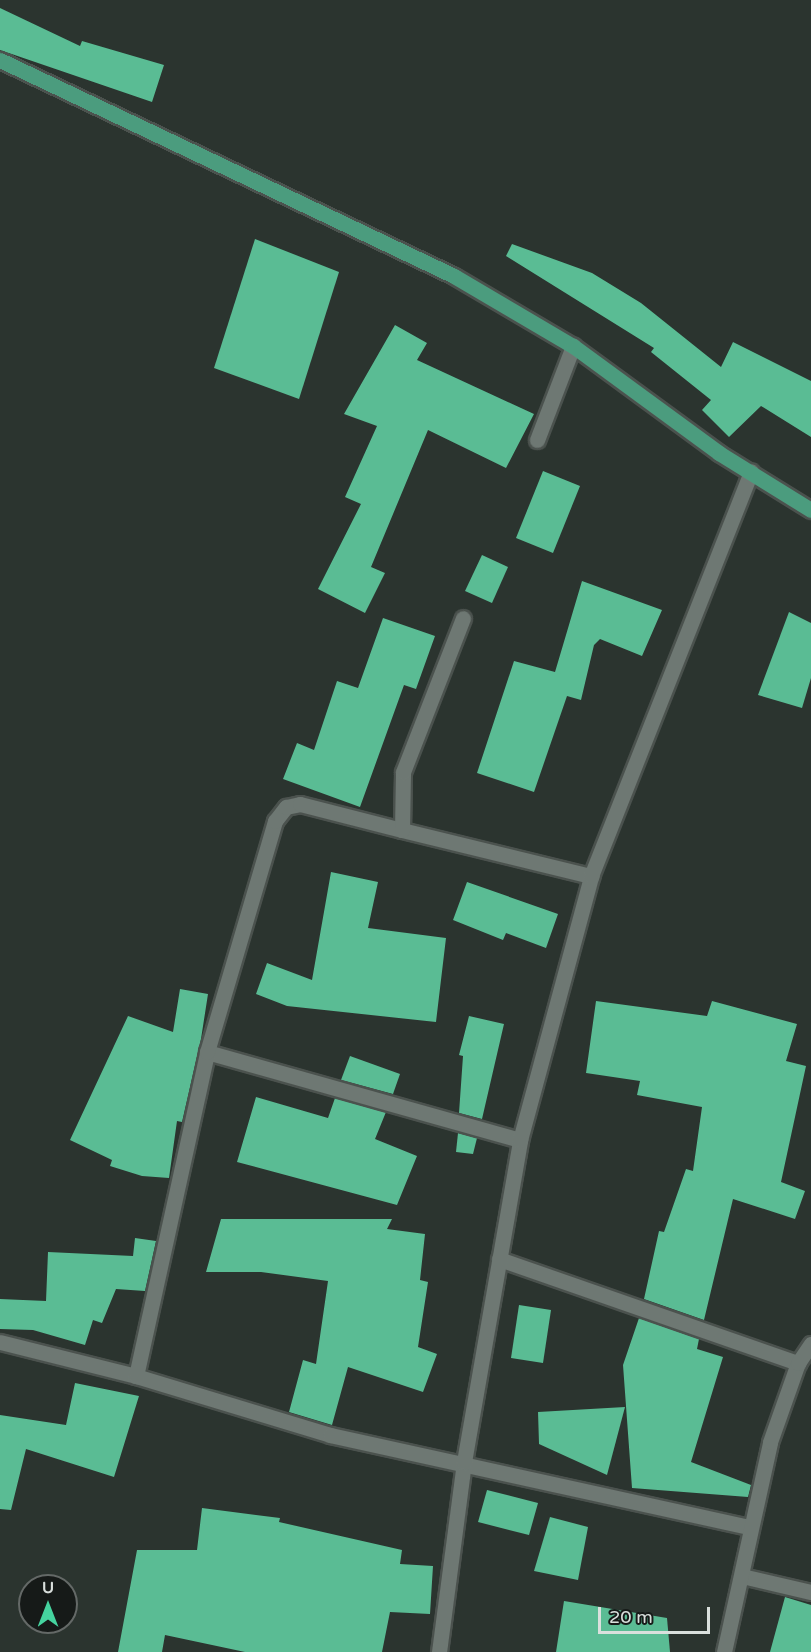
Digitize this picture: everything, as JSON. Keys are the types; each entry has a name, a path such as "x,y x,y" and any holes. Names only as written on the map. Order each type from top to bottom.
{"main road":[{"path":"0,60 363,230 573,346 751,472 811,510"}],"street":[{"path":"537,440 573,346"},
{"path":"439,1652 464,1462 520,1140 591,876 751,472"},
{"path":"402,830 403,772 463,618"},
{"path":"136,1376 207,1052 279,814 300,804 591,876"},
{"path":"207,1052 520,1140"},
{"path":"500,1259 798,1363"},
{"path":"0,1342 136,1376 330,1435 464,1462 750,1527"},
{"path":"724,1652 770,1442 798,1363 811,1344"},
{"path":"742,1576 811,1592"}],"building":[{"path":"0,8 80,46 82,41 164,65 152,102 0,50"},
{"path":"255,239 339,272 299,399 214,368"},
{"path":"512,244 592,273 641,303 721,367 733,342 811,381 811,437 761,406 729,437 702,410 711,400 651,352 654,348 506,256"},
{"path":"395,325 427,343 417,360 534,414 506,468 428,430 371,567 385,573 365,613 318,589 361,504 345,497 377,426 344,414"},
{"path":"543,471 580,486 553,553 516,538"},
{"path":"482,555 508,567 492,603 465,591"},
{"path":"582,581 662,610 642,656 600,639 594,645 581,700 567,696 534,792 477,773 514,661 555,672"},
{"path":"789,612 811,623 811,678 802,708 758,695"},
{"path":"383,618 435,636 416,689 404,685 360,807 283,779 297,743 314,750 337,681 358,688"},
{"path":"331,872 378,882 368,928 446,938 436,1022 287,1006 256,994 267,963 312,980"},
{"path":"467,882 558,914 546,948 506,933 503,940 453,920"},
{"path":"180,989 208,994 201,1039 182,1122 177,1121 169,1178 142,1176 110,1166 112,1160 70,1140 128,1016 173,1032"},
{"path":"596,1001 707,1016 712,1001 797,1024 786,1061 806,1066 781,1182 805,1191 795,1219 733,1199 704,1320 644,1299 659,1231 664,1232 686,1169 693,1171 702,1107 637,1095 640,1081 586,1073"},
{"path":"469,1016 504,1024 482,1119 459,1113 463,1056 459,1055"},
{"path":"350,1056 400,1074 393,1094 341,1080"},
{"path":"256,1097 328,1118 335,1098 386,1112 375,1139 417,1156 397,1205 237,1162"},
{"path":"458,1133 477,1138 473,1154 456,1152"},
{"path":"221,1219 392,1219 387,1229 425,1234 420,1280 428,1282 418,1347 437,1354 423,1392 348,1367 332,1425 289,1412 303,1360 316,1364 328,1281 261,1272 206,1272"},
{"path":"135,1238 156,1241 145,1291 116,1289 102,1323 93,1320 85,1345 33,1330 0,1329 0,1299 46,1301 48,1252 133,1256"},
{"path":"519,1305 551,1310 543,1363 511,1358"},
{"path":"639,1318 699,1339 697,1349 723,1357 691,1462 751,1485 748,1497 632,1488 623,1365"},
{"path":"75,1383 139,1396 114,1477 26,1449 11,1510 0,1509 0,1415 66,1425"},
{"path":"625,1407 607,1475 539,1444 538,1412"},
{"path":"487,1490 538,1503 529,1535 478,1522"},
{"path":"202,1508 280,1518 279,1522 402,1550 400,1564 433,1566 430,1614 390,1612 382,1652 245,1652 165,1635 162,1652 118,1652 137,1550 197,1550"},
{"path":"550,1517 588,1527 578,1580 534,1571"},
{"path":"785,1597 811,1605 811,1652 770,1652"},
{"path":"564,1601 667,1618 670,1652 556,1652"}]}
